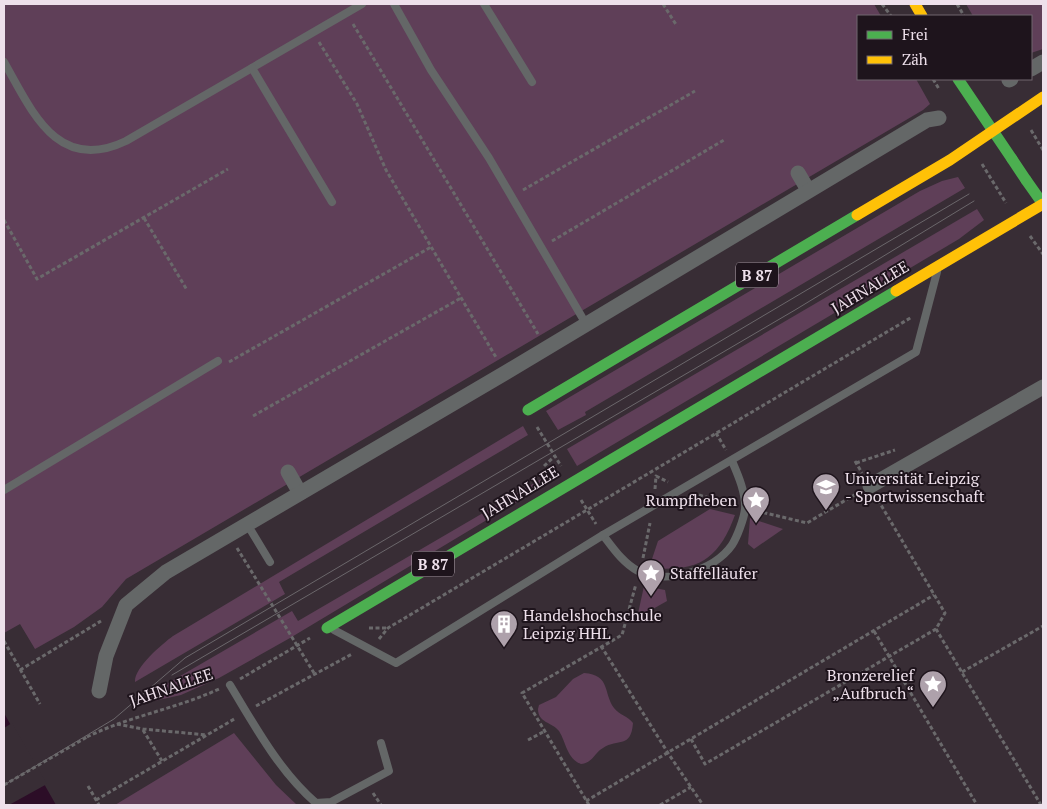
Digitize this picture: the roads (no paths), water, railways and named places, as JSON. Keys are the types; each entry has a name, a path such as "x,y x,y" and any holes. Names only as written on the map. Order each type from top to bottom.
{"main road":[{"path":"915,4 921,15"},
{"path":"959,80 1043,204"},
{"name":"B 87","path":"528,410 950,160 1043,96"},
{"name":"JAHNALLEE","path":"327,628 1043,204"}],"street":[{"path":"1032,68 1043,62"},
{"path":"100,691 106,656 126,605 166,572 505,373 927,120 938,118"},
{"path":"798,173 808,190"},
{"path":"870,486 1043,388"},
{"path":"288,472 300,493"}],"lane":[{"path":"4,62 39,123 47,132 66,145 90,150 115,146 362,4"},
{"path":"394,4 431,70 511,196 586,324"},
{"path":"484,4 532,82"},
{"path":"252,68 332,202"},
{"path":"327,628 367,646 396,663 603,536 916,352 939,266"},
{"path":"4,490 219,364"},
{"path":"603,536 629,565 640,572 655,576 671,576 696,571 713,563 732,546 745,508 740,481 732,461"},
{"path":"248,524 270,562"},
{"path":"230,684 246,712 299,788 316,803 331,802 389,771 381,743"}],"tram line":[{"path":"4,785 114,719 185,658 969,194"},
{"path":"172,675 795,310 974,201"}],"place":[{"name":"Universität Leipzig - Sportwissenschaft","path":"826,511"},
{"name":"Rumpfheben","path":"756,524"},
{"name":"Staffelläufer","path":"651,597"},
{"name":"Handelshochschule Leipzig HHL","path":"504,648"},
{"name":"Bronzerelief „Aufbruch“","path":"933,708"}]}
